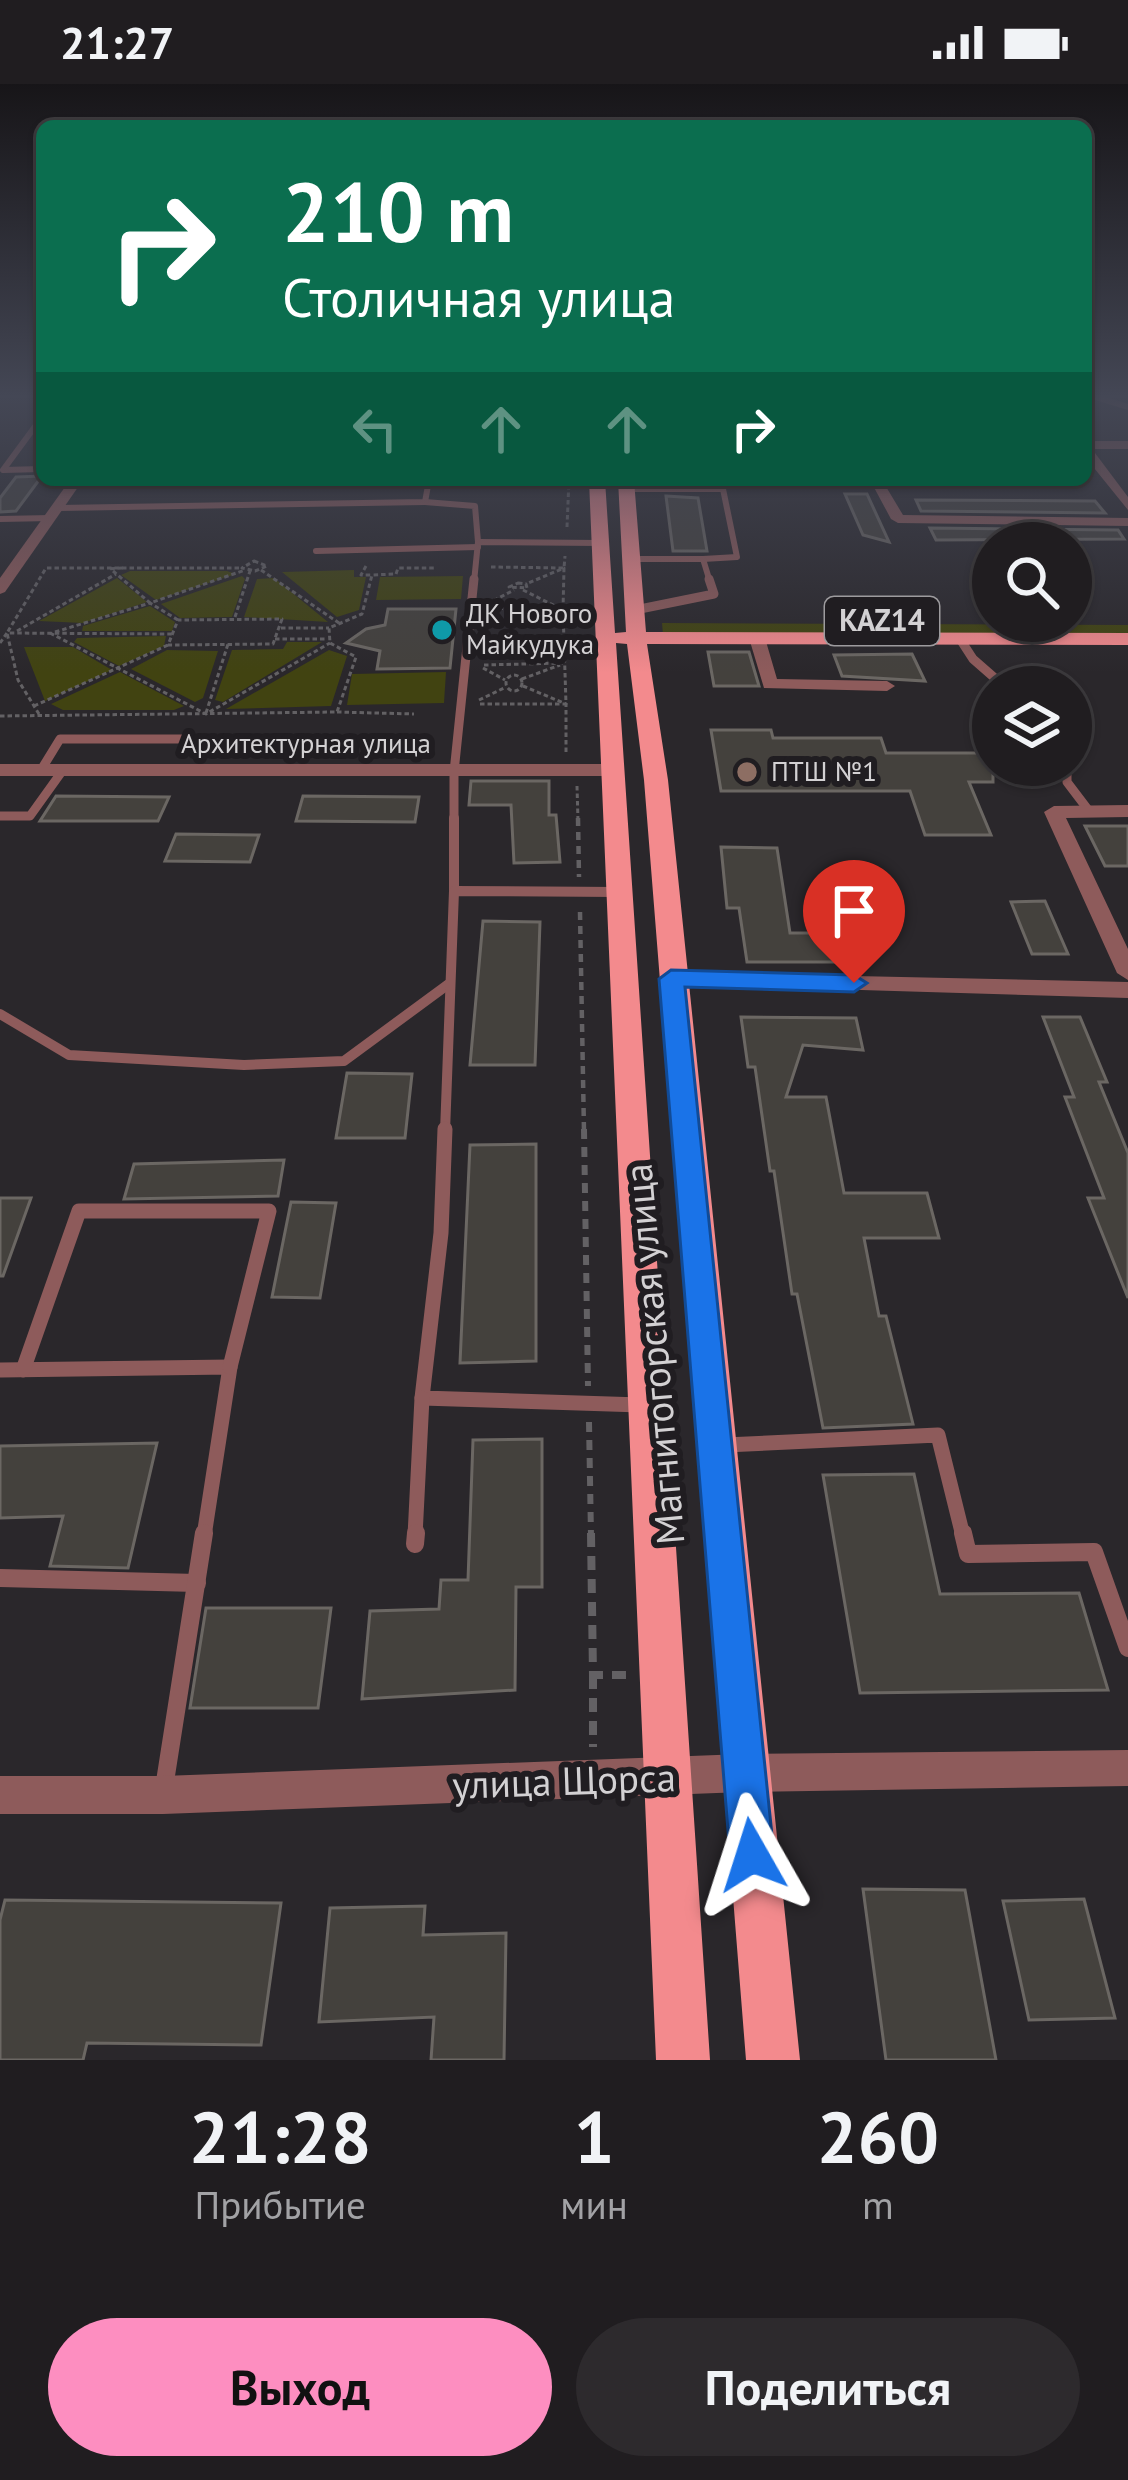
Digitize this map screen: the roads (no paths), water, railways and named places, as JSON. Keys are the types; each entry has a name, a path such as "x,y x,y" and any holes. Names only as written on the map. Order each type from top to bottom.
{"main road":[{"name":"Магнитогорская улица","path":"598,488 601,543 656,780 772,2060"},
{"name":"Магнитогорская улица","path":"627,488 634,559 623,625 612,770 683,2060"},
{"name":"KAZ14","path":"623,625 1128,623"},
{"name":"KAZ14","path":"623,625 757,638 1128,639"}],"street":[{"path":"0,589 71,488"},
{"path":"881,488 898,520 1128,522"},
{"path":"757,638 770,684 887,686"},
{"name":"Архитектурная улица","path":"0,770 612,770"},
{"path":"1128,812 1054,812 1128,973"},
{"path":"671,979 1128,990"},
{"name":"улица Щорса","path":"0,1795 163,1795 743,1773 1128,1768"}],"lane":[{"path":"425,502 428,488"},
{"path":"634,559 736,557 722,488"},
{"path":"0,518 425,502 475,506 478,545 454,772 441,1233 422,1399 415,1544"},
{"path":"316,551 601,543"},
{"path":"623,625 714,595 703,559"},
{"path":"960,639 981,666"},
{"path":"41,770 60,739 250,740"},
{"path":"0,816 30,816 63,770"},
{"path":"1070,786 1089,812"},
{"path":"454,891 618,892"},
{"path":"0,1014 69,1055 244,1065 344,1061 450,983"},
{"path":"23,1370 80,1210 269,1211 230,1367 163,1795"},
{"path":"1,1370 230,1367"},
{"path":"422,1399 646,1405"},
{"path":"713,1446 938,1436 968,1554 1094,1552 1128,1648"},
{"path":"0,1578 196,1583"}],"place":[{"name":"ДК Нового Майкудука","path":"442,630"},
{"name":"ПТШ №1","path":"747,772"}]}
